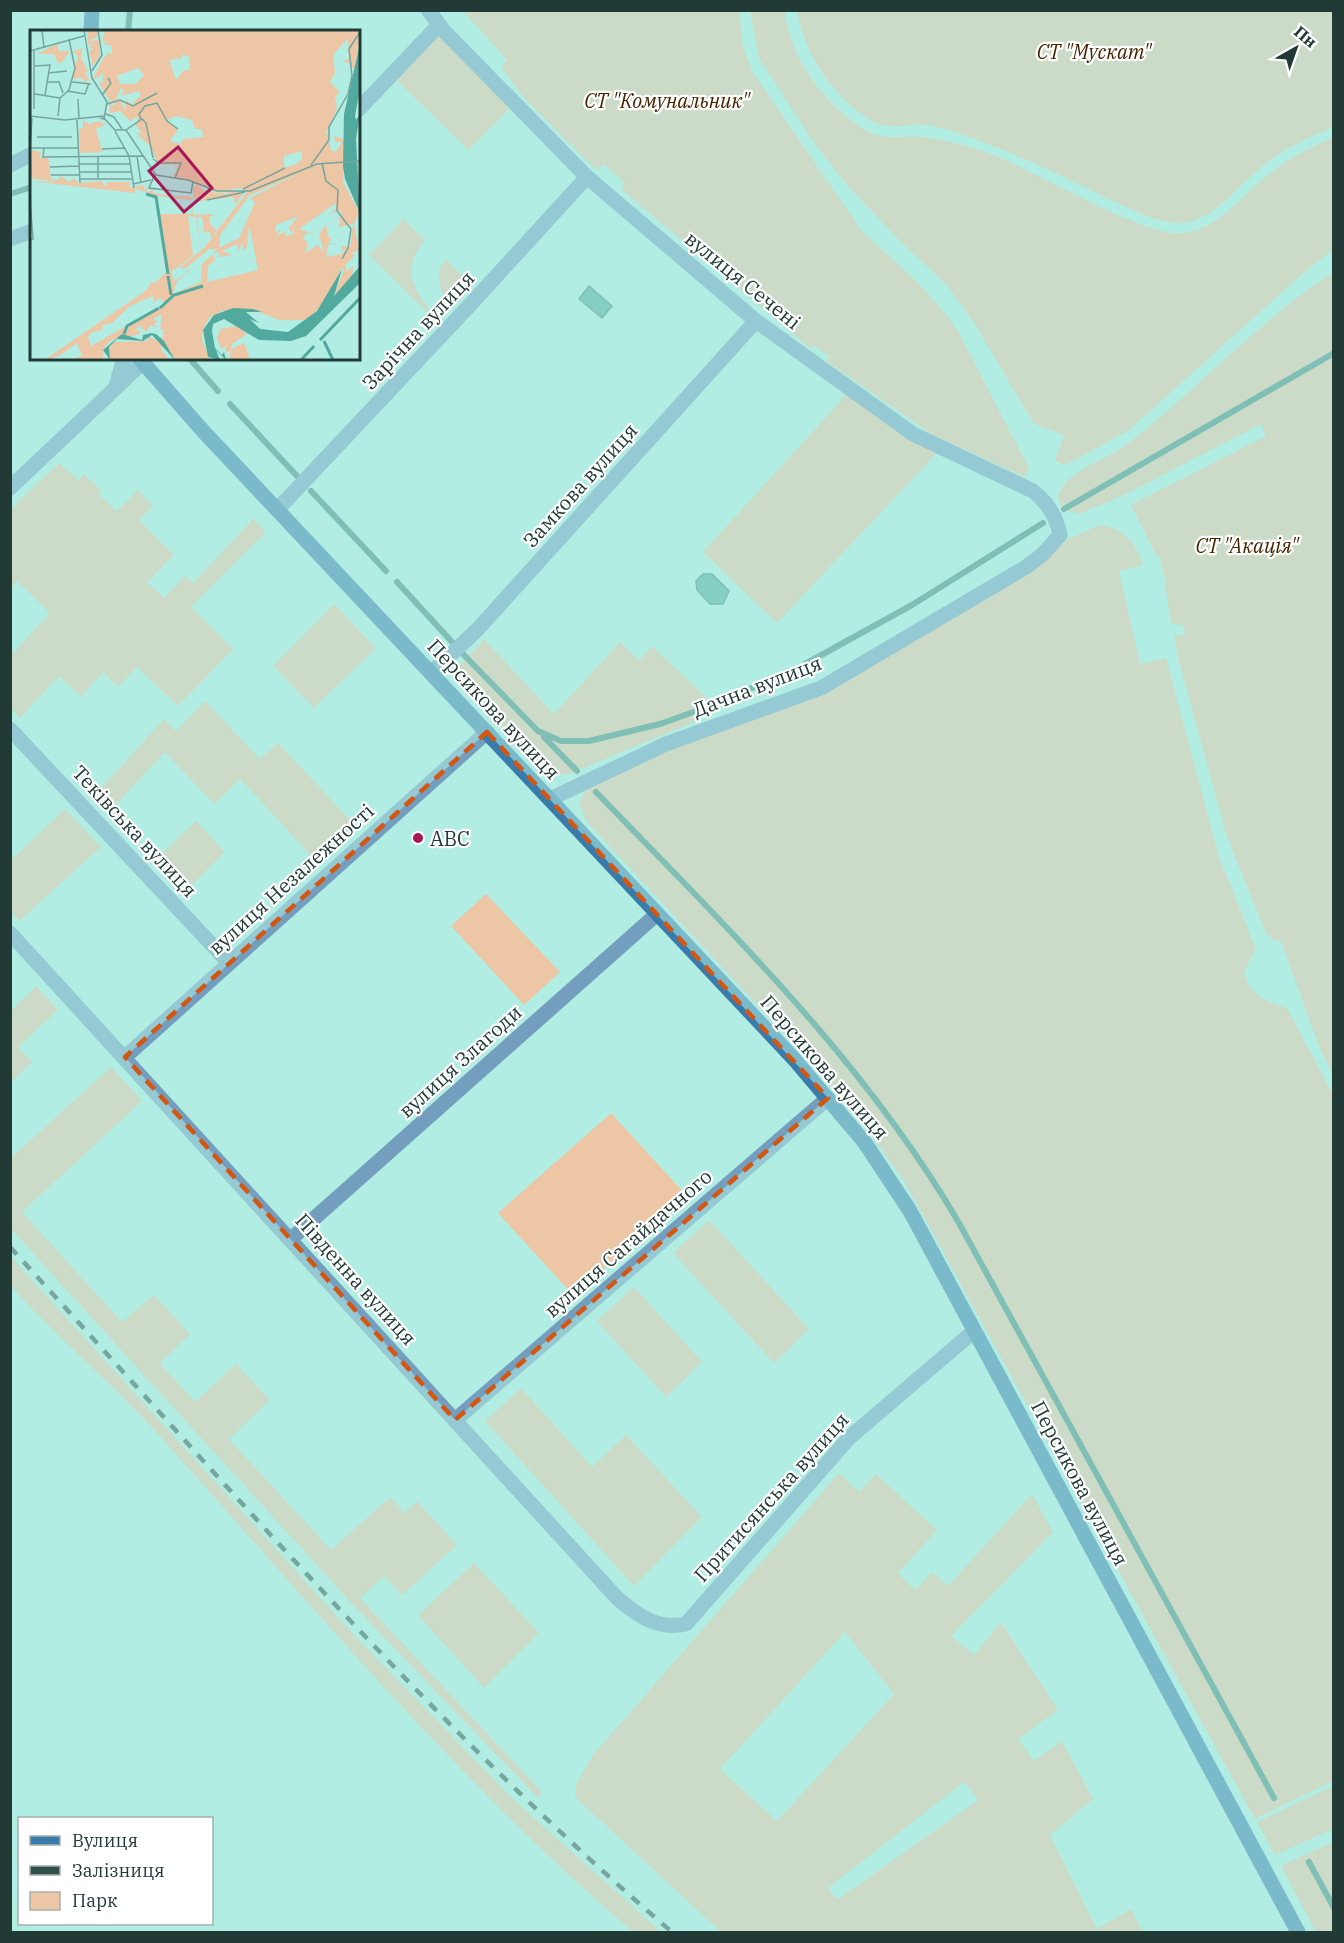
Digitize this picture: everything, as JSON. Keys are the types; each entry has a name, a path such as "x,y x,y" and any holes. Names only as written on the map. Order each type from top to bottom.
{"main road":[{"path":"91,30 92,10"},
{"name":"Персикова вулиця","path":"140,361 828,1098 895,1185 1298,1932"}],"street":[{"name":"вулиця Сечені","path":"428,10 439,25 587,177 756,321 913,434 1033,491 1054,515 1060,535"},
{"path":"360,108 439,25"},
{"path":"10,165 30,155"},
{"name":"Зарічна вулиця","path":"277,510 587,177"},
{"path":"10,239 30,232"},
{"name":"Замкова вулиця","path":"431,673 477,630 756,321"},
{"path":"114,389 123,360"},
{"path":"10,488 114,389 140,361"},
{"name":"Дачна вулиця","path":"550,799 666,744 821,688 1026,567 1042,555 1060,535"},
{"name":"Теківська вулиця","path":"10,729 229,963"},
{"name":"вулиця Незалежності","path":"125,1057 487,732"},
{"name":"вулиця Злагоди","path":"291,1239 657,914"},
{"name":"Південна вулиця","path":"10,933 617,1598 651,1622 670,1627 686,1624"},
{"name":"вулиця Сагайдачного","path":"455,1420 828,1098"},
{"name":"Притисянська вулиця","path":"686,1624 849,1438 974,1331"}],"highlighted area":[{"path":"487,732 828,1098 455,1420 125,1057"}],"green space":[{"name":"СТ \"Комунальник\"","path":"463,11 740,11 742,43 752,71 861,230 917,282 945,313 959,333 1029,468 1026,475 1022,476 933,435 826,361 829,356 815,346 811,349 621,189 625,183 604,164 596,170 524,98 501,67 507,60"},
{"path":"750,11 785,11 794,46 812,79 837,109 867,131 888,137 924,137 984,151 1093,204 1166,232 1182,233 1209,224 1232,208 1281,165 1333,137 1333,249 1129,430 1065,465 1055,461 1064,435 1034,424 976,326 947,285 901,242 846,184 813,141 759,58"},
{"name":"СТ \"Мускат\"","path":"797,11 1333,11 1333,127 1280,153 1211,212 1191,221 1162,221 1146,216 981,141 927,125 889,126 872,121 845,100 823,74 806,43"},
{"path":"438,34 510,108 469,150 396,80"},
{"path":"403,219 425,240 412,263 413,283 438,323 369,255"},
{"path":"446,259 473,286 459,301 447,299 439,284 440,269"},
{"name":"СТ \"Акація\"","path":"1333,272 1333,1075 1320,1049 1281,941 1273,940 1266,933 1227,837 1178,658 1174,636 1185,634 1184,626 1171,623 1165,585 1167,584 1159,557 1131,505 1266,436 1261,424 1124,495 1079,514 1064,509 1057,497 1070,479 1129,443 1254,333"},
{"path":"847,394 937,453 777,623 703,552"},
{"path":"59,463 78,480 84,474 102,491 99,495 117,511 138,490 153,506 139,520 174,555 147,582 164,598 185,576 193,583 253,519 266,532 191,607 233,649 178,706 137,667 118,687 103,672 81,697 59,676 20,718 11,708 11,655 50,613 17,581 11,588 11,509"},
{"path":"1100,525 1116,530 1128,538 1143,565 1119,571 1140,664 1166,658 1219,857 1256,949 1244,972 1247,980 1254,992 1272,1003 1287,1008 1333,1095 1333,1781 1255,1819 904,1181 871,1135 801,1052 586,821 579,804 585,791 636,764 672,748 779,711 1045,560 1066,540"},
{"path":"334,604 376,648 314,708 273,666"},
{"path":"484,639 554,714 620,642 639,661 652,646 707,698 696,701 701,719 569,774 552,774 541,767 457,679 455,670"},
{"path":"205,701 260,759 278,743 355,825 316,861 240,779 214,804 165,752 109,812 94,796 164,719 176,731"},
{"path":"65,809 101,847 19,921 11,912 11,860"},
{"path":"196,821 225,852 184,893 154,861"},
{"path":"486,894 560,972 524,1005 451,926"},
{"path":"36,986 58,1010 18,1047 32,1062 11,1082 11,1011"},
{"path":"111,1067 142,1101 22,1212 122,1322 154,1295 190,1334 160,1363 195,1402 236,1364 270,1400 229,1439 331,1550 390,1497 405,1513 417,1501 457,1545 402,1595 384,1576 360,1598 542,1792 538,1798 355,1607 11,1229 11,1158"},
{"path":"611,1113 687,1196 573,1295 498,1213"},
{"path":"709,1220 809,1329 774,1363 673,1253"},
{"path":"11,1257 356,1637 513,1799 661,1932 633,1932 569,1875 446,1754 329,1627 158,1434 11,1286"},
{"path":"634,1287 702,1362 666,1397 597,1321"},
{"path":"521,1388 592,1467 626,1435 702,1517 634,1586 485,1421"},
{"path":"839,1473 859,1492 876,1474 937,1530 898,1573 915,1590 932,1572 948,1586 1032,1494 1053,1532 951,1636 974,1655 1001,1622 1058,1710 1018,1739 1034,1761 1062,1741 1093,1799 1050,1835 1097,1929 1131,1909 1143,1932 721,1932 575,1797 576,1785 593,1755","holes":["845,1632 894,1694 777,1821 720,1769","964,1782 978,1800 837,1900 828,1888"]},
{"path":"474,1563 539,1633 484,1688 418,1615"},
{"path":"1333,1786 1333,1829 1275,1855 1257,1822"},
{"path":"1333,1842 1333,1932 1316,1932 1281,1866"}],"shaded area":[{"path":"589,286 612,306 602,318 579,299"},
{"path":"703,574 712,574 729,591 723,604 710,604 697,590 696,581"}],"waterway":[{"path":"128,30 130,10"},
{"path":"10,194 30,188"},
{"path":"1064,509 1334,353"},
{"path":"191,360 218,391"},
{"path":"230,404 297,476"},
{"path":"311,491 386,571"},
{"path":"805,664 912,605 1043,523"},
{"path":"397,582 453,643"},
{"path":"462,653 538,731 561,741 589,741 660,724 699,710"},
{"path":"737,695 789,671"},
{"path":"544,737 577,771"},
{"path":"596,792 791,997 837,1051 921,1163 959,1223 1274,1798"},
{"path":"1309,1862 1334,1908"}],"railway":[{"path":"10,1247 250,1512 413,1686 583,1853 672,1932"}],"place":[{"name":"ABC","path":"418,838"}]}
